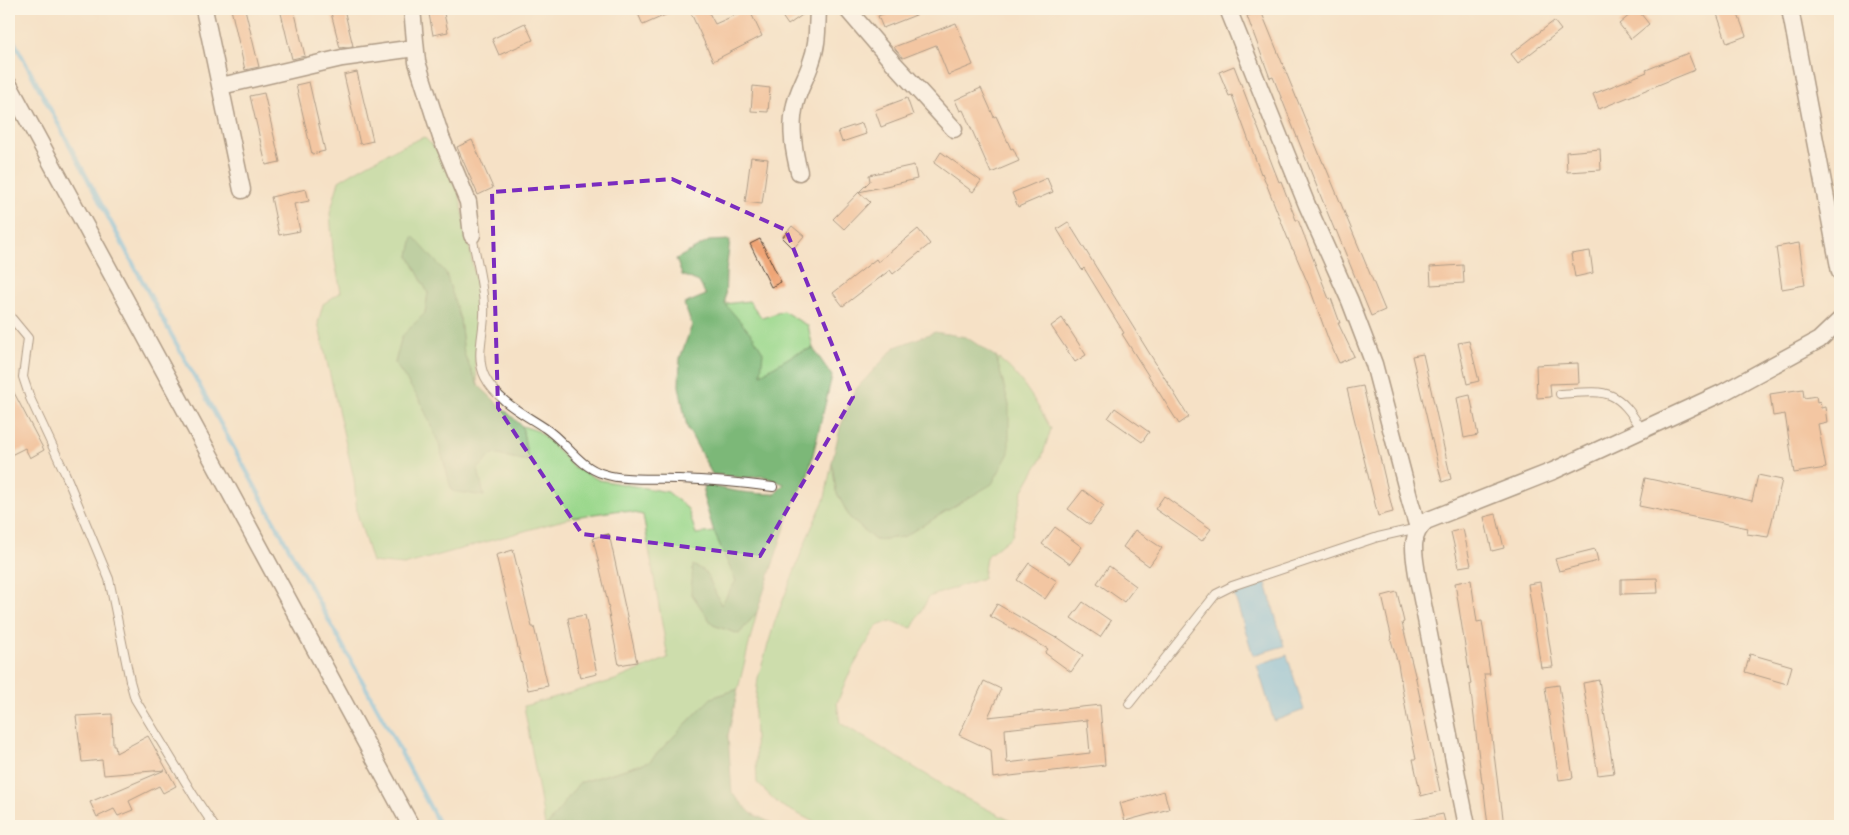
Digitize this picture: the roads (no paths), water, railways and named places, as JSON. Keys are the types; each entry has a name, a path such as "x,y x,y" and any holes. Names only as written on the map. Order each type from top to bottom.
{"street":[{"path":"204,9 242,190"},
{"path":"412,9 417,62 441,138 468,202 472,235"},
{"path":"799,172 792,128 794,108 800,87 812,62 817,39 818,9"},
{"path":"847,9 954,129"},
{"path":"1228,9 1306,205 1350,301 1374,364 1418,528"},
{"path":"1790,9 1840,272"},
{"path":"221,86 342,58 415,48"},
{"path":"9,85 411,826"},
{"path":"1467,826 1417,574 1414,538 1418,528 1426,521 1553,471 1722,393 1819,340 1840,320"}],"lane":[{"path":"472,235 484,306 484,328 480,354 485,377 499,396 520,412 548,429 585,465 604,475 628,478 722,481 774,487"},
{"path":"9,315 28,338 23,376 30,398 65,473 109,579 135,699 214,826"},
{"path":"1560,394 1601,392 1618,399 1631,413 1642,430"},
{"path":"1129,704 1216,594 1232,586 1378,538 1418,528"}],"water":[{"path":"1266,583 1284,646 1253,655 1234,594"},
{"path":"1287,655 1304,710 1274,721 1257,665"}],"waterway":[{"path":"9,32 160,314 440,826"}]}
